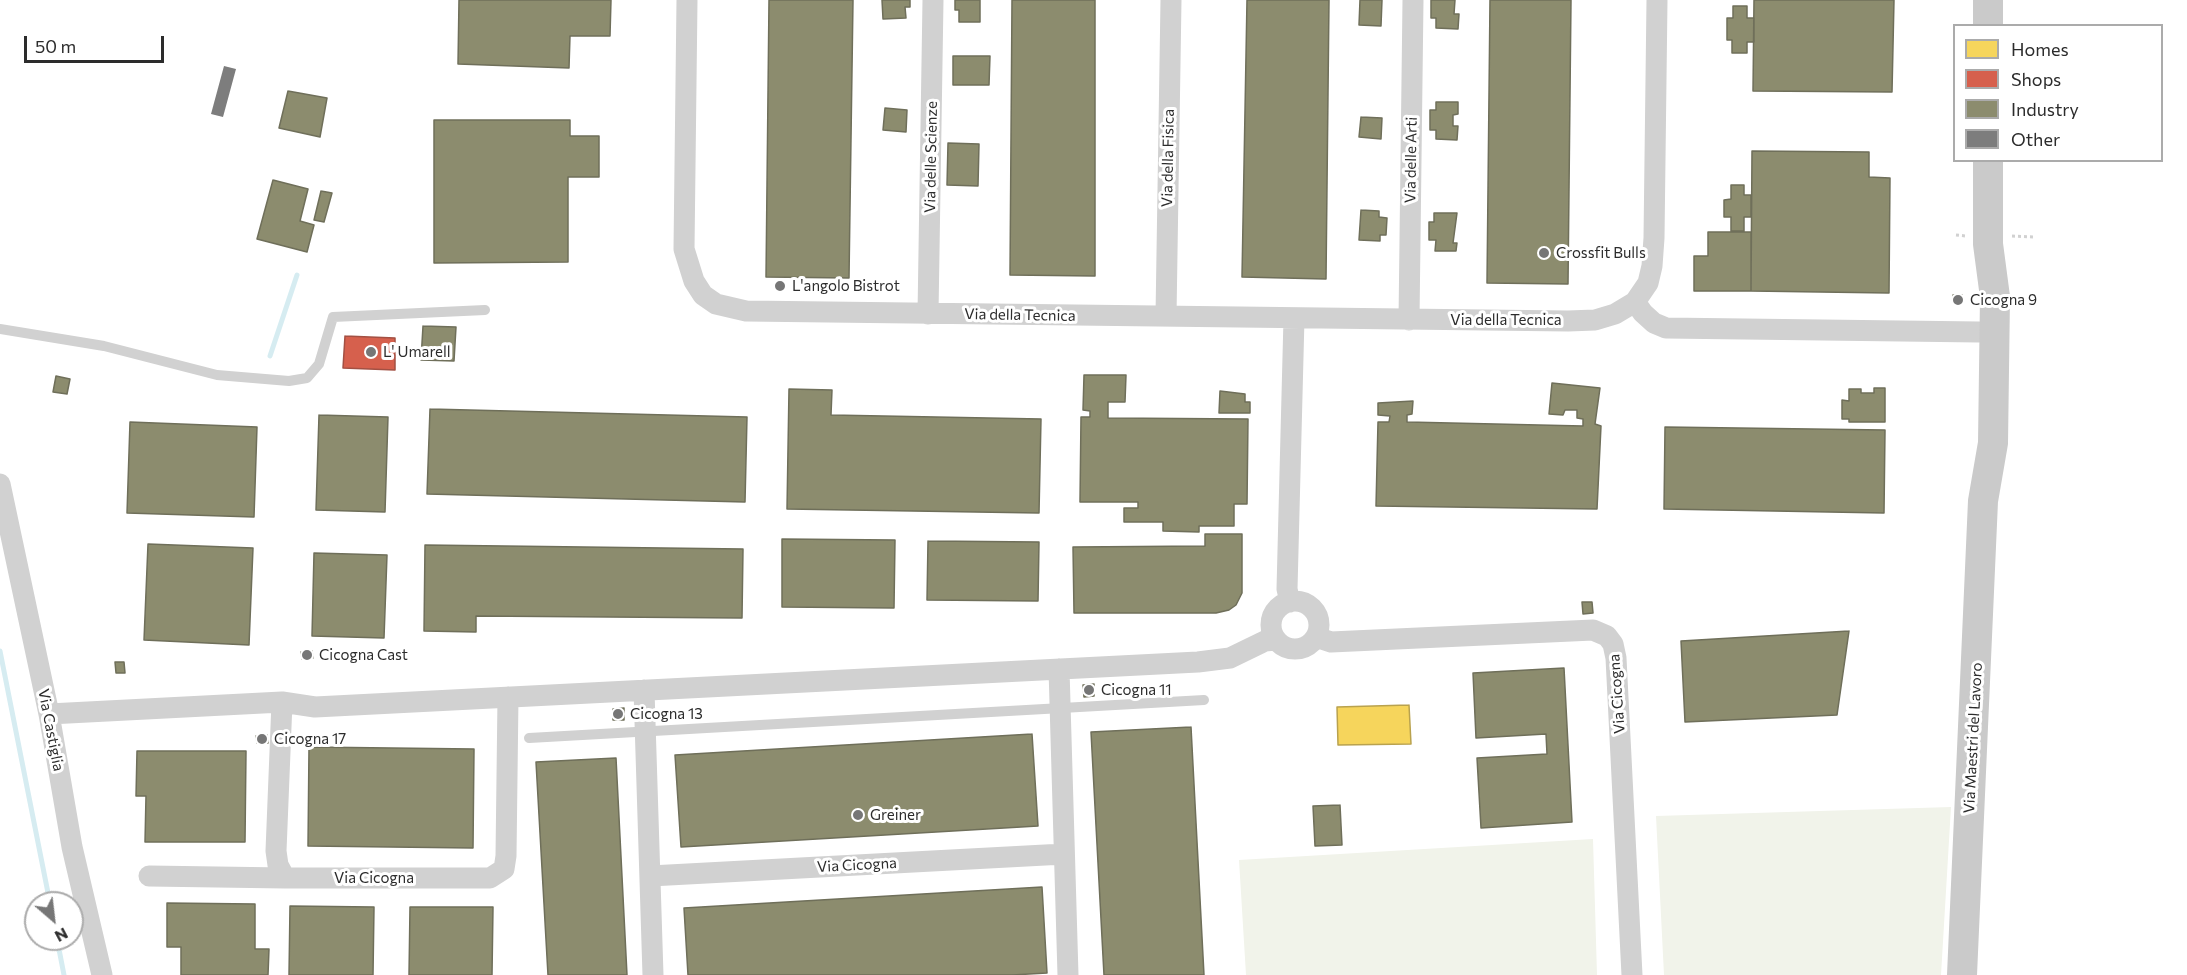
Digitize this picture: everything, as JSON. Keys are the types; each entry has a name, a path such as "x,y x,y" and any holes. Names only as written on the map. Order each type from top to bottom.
{"street":[{"name":"Via della Tecnica","path":"687,0 684,249 694,281 703,296 716,304 746,311 1409,320 1596,320 1615,314 1635,302"},
{"name":"Via delle Scienze","path":"928,314 933,0"},
{"name":"Via della Fisica","path":"1166,316 1171,0"},
{"name":"Via delle Arti","path":"1409,320 1413,0"},
{"path":"1657,0 1652,266 1648,283 1635,302 1643,313 1654,323 1666,328 1979,332"},
{"path":"1988,0 1988,24"},
{"name":"Via Maestri del Lavoro","path":"1962,975 1983,501 1993,433 1996,240 1988,162"},
{"name":"Via Maestri del Lavoro","path":"1983,501 1977,444 1980,299 1996,240"},
{"path":"1290,602 1287,589 1294,318"},
{"name":"Via Castiglia","path":"0,484 49,714 72,847 102,975"},
{"path":"1290,602 1305,604 1312,608 1319,622 1316,637 1311,643 1296,650 1281,645 1272,633 1272,617 1282,605 1290,602"},
{"name":"Via Cicogna","path":"1316,637 1331,642 1593,630 1607,636 1616,658 1632,975"},
{"path":"49,714 282,702 315,707 1059,669 1230,658 1265,641 1275,640"},
{"path":"1059,669 1068,975"},
{"path":"644,690 653,975"},
{"name":"Via Cicogna","path":"149,876 490,878 504,869 506,856 508,697"},
{"path":"282,702 276,851 278,865 285,878"},
{"name":"Via Cicogna","path":"650,876 1064,854"}],"lane":[{"path":"0,329 104,346 217,375 289,381 307,378 319,364 333,317 485,310"},
{"path":"529,738 1204,700"}],"path":[{"path":"1996,240 2033,237"}],"shaded area":[{"path":"1951,807 1941,975 1664,975 1656,816"},
{"path":"1593,839 1597,975 1246,975 1239,860"}],"building: Homes":[{"path":"1409,705 1411,744 1338,745 1337,707"}],"building: Shops":[{"path":"345,336 395,338 395,370 343,368"}],"building: Industry":[{"path":"459,0 611,0 610,36 570,36 569,68 458,64"},
{"path":"769,0 853,0 849,278 766,277"},
{"path":"882,0 910,0 910,7 905,7 906,18 883,19"},
{"path":"955,0 980,0 980,22 959,22 959,10 955,10"},
{"path":"1012,0 1095,0 1095,276 1010,275"},
{"path":"1247,0 1329,0 1326,279 1242,277"},
{"path":"1360,0 1382,0 1381,26 1359,25"},
{"path":"1431,0 1455,0 1454,14 1459,14 1458,29 1436,28 1436,18 1431,18"},
{"path":"1490,0 1571,0 1568,284 1487,283"},
{"path":"1754,0 1894,0 1892,92 1753,91"},
{"path":"1733,6 1747,6 1747,18 1754,18 1754,42 1747,42 1747,53 1732,53 1732,40 1727,40 1727,18 1733,18"},
{"path":"953,56 990,56 989,85 953,85"},
{"path":"288,91 327,98 320,137 279,128"},
{"path":"1436,102 1458,102 1458,114 1453,115 1453,126 1458,126 1457,140 1436,139 1436,130 1430,130 1430,110 1436,110"},
{"path":"885,108 907,110 906,132 883,130"},
{"path":"1361,117 1382,118 1381,139 1359,137"},
{"path":"434,120 570,120 570,136 599,136 599,177 568,177 568,262 434,263"},
{"path":"948,143 979,144 978,186 947,185"},
{"path":"1752,151 1869,152 1869,177 1890,178 1889,293 1751,291"},
{"path":"273,180 308,189 300,221 314,225 307,252 257,239"},
{"path":"1731,185 1744,185 1744,195 1751,195 1751,217 1744,217 1744,231 1731,231 1731,217 1724,217 1724,200 1731,199"},
{"path":"321,191 332,193 324,222 314,220"},
{"path":"1361,210 1379,211 1379,217 1387,218 1386,235 1380,235 1380,241 1359,240"},
{"path":"1434,213 1457,213 1453,243 1457,243 1456,251 1435,251 1436,240 1429,240 1429,222 1434,222"},
{"path":"1708,232 1751,232 1751,291 1694,291 1694,256 1708,256"},
{"name":"Cicogna 9","path":"1953,295 1962,295 1962,304 1954,304"},
{"path":"423,326 456,327 454,361 421,360"},
{"path":"1084,375 1126,375 1125,402 1108,402 1108,418 1248,419 1247,504 1234,504 1234,526 1199,526 1199,532 1163,531 1163,522 1124,522 1124,508 1138,508 1138,502 1080,502 1081,417 1090,417 1090,411 1083,410"},
{"path":"56,376 70,379 67,394 53,392"},
{"path":"1552,383 1600,388 1595,424 1601,426 1597,509 1376,506 1378,422 1389,422 1390,416 1378,415 1378,403 1413,401 1412,414 1407,415 1407,422 1583,426 1583,419 1577,418 1577,410 1565,410 1563,415 1549,414"},
{"path":"1874,388 1885,388 1885,422 1849,422 1849,419 1842,419 1842,400 1849,401 1849,389 1861,389 1861,393 1874,393"},
{"path":"789,389 832,390 831,415 1041,419 1039,513 787,509"},
{"path":"1220,391 1245,394 1245,402 1250,402 1250,413 1219,413"},
{"path":"430,409 747,417 745,502 427,494"},
{"path":"319,415 388,417 385,512 316,510"},
{"path":"130,422 257,427 254,517 127,513"},
{"path":"1665,427 1885,430 1884,513 1664,509"},
{"path":"1205,534 1242,534 1242,593 1236,605 1229,610 1216,613 1074,613 1073,547 1205,546"},
{"path":"782,539 895,540 894,608 782,607"},
{"path":"928,541 1039,542 1038,601 927,600"},
{"path":"148,544 253,548 249,645 144,640"},
{"path":"425,545 743,549 742,618 476,616 476,632 424,631"},
{"path":"314,553 387,555 384,638 312,636"},
{"path":"1582,602 1592,602 1593,613 1583,614"},
{"path":"1849,631 1837,715 1685,722 1681,641"},
{"name":"Cicogna Cast","path":"312,651 313,658 302,659 301,652"},
{"path":"115,662 124,662 125,673 116,673"},
{"path":"1564,668 1572,822 1481,828 1477,758 1547,754 1546,734 1476,738 1473,673"},
{"name":"Cicogna 11","path":"1094,684 1094,696 1084,697 1083,685"},
{"name":"Cicogna 13","path":"624,708 624,720 613,720 613,709"},
{"path":"1191,727 1204,975 1104,975 1091,732"},
{"path":"1032,734 1038,826 681,847 675,755"},
{"name":"Cicogna 17","path":"267,735 268,743 257,743 256,736"},
{"path":"309,747 474,749 473,848 308,846"},
{"path":"137,751 246,751 245,842 145,842 146,796 136,796"},
{"path":"616,758 627,975 548,975 536,762"},
{"path":"1340,805 1342,845 1315,846 1313,806"},
{"path":"1042,887 1047,973 1012,975 688,975 684,908"},
{"path":"167,903 255,904 255,949 269,949 268,975 181,975 181,947 167,947"},
{"path":"290,906 374,907 373,975 289,975"},
{"path":"410,907 493,907 492,975 409,975"}],"building: Other":[{"path":"224,66 236,69 223,117 211,114"}],"waterway":[{"path":"270,356 297,275"},
{"path":"0,651 48,891"},
{"path":"59,951 64,975"}],"place":[{"name":"Crossfit Bulls","path":"1544,253"},
{"name":"L'angolo Bistrot","path":"780,286"},
{"name":"Cicogna 9","path":"1958,300"},
{"name":"L' Umarell","path":"371,352"},
{"name":"Cicogna Cast","path":"307,655"},
{"name":"Cicogna 11","path":"1089,690"},
{"name":"Cicogna 13","path":"618,714"},
{"name":"Cicogna 17","path":"262,739"},
{"name":"Greiner","path":"858,815"}]}
